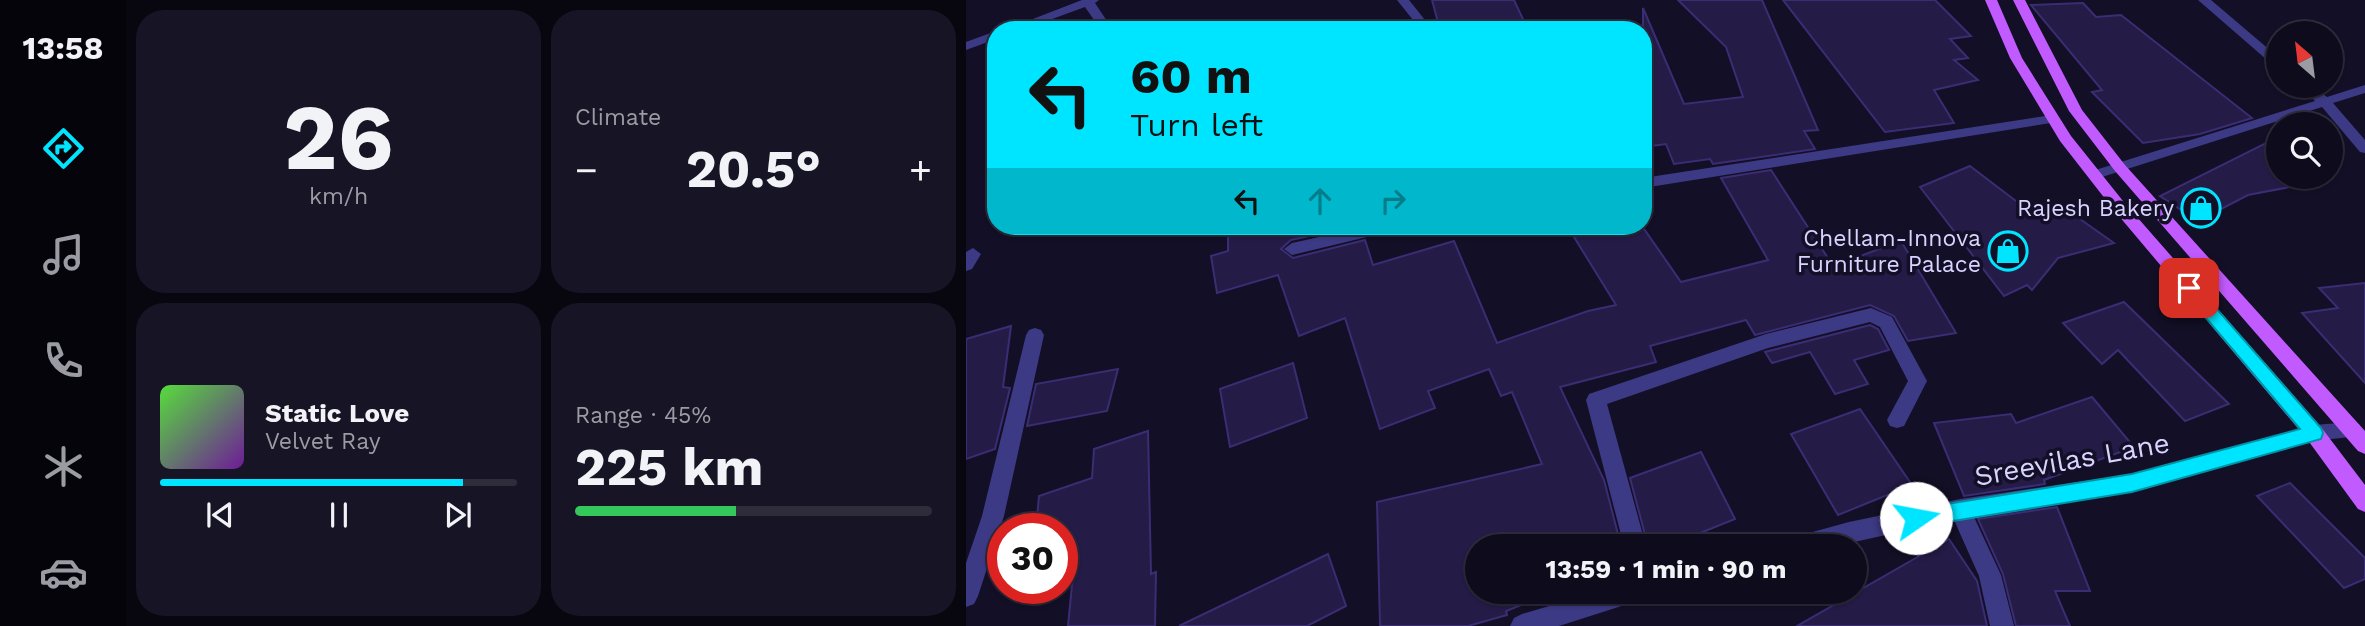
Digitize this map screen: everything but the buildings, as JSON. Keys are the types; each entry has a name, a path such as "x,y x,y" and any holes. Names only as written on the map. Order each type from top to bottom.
{"main road":[{"path":"1992,0 2016,58 2052,119 2094,174 2314,433 2365,502"},
{"path":"2019,0 2076,111 2120,168 2359,438"}],"street":[{"path":"1403,0 1420,21"},
{"path":"2204,0 2266,53"},
{"path":"1035,21 1091,1 1102,21"},
{"path":"966,46 987,38"},
{"path":"2094,174 2365,89"},
{"path":"2320,98 2365,149"},
{"path":"1652,182 2052,119"},
{"path":"1292,249 1353,235"},
{"path":"1632,534 1596,400 1766,341 1871,315 1886,321 1918,381 1897,420"},
{"path":"966,596 993,516 1035,335"},
{"name":"Sreevilas Lane","path":"1842,534 1960,509 2132,483 2314,433 2359,438"},
{"path":"1960,509 1990,575 2002,626"},
{"path":"1521,626 1588,604"}],"place":[{"name":"Rajesh Bakery","path":"2201,208"},
{"name":"Chellam-Innova Furniture Palace","path":"2008,251"}],"route":[{"path":"1916,518 2132,483 2314,433 2189,288"}]}
